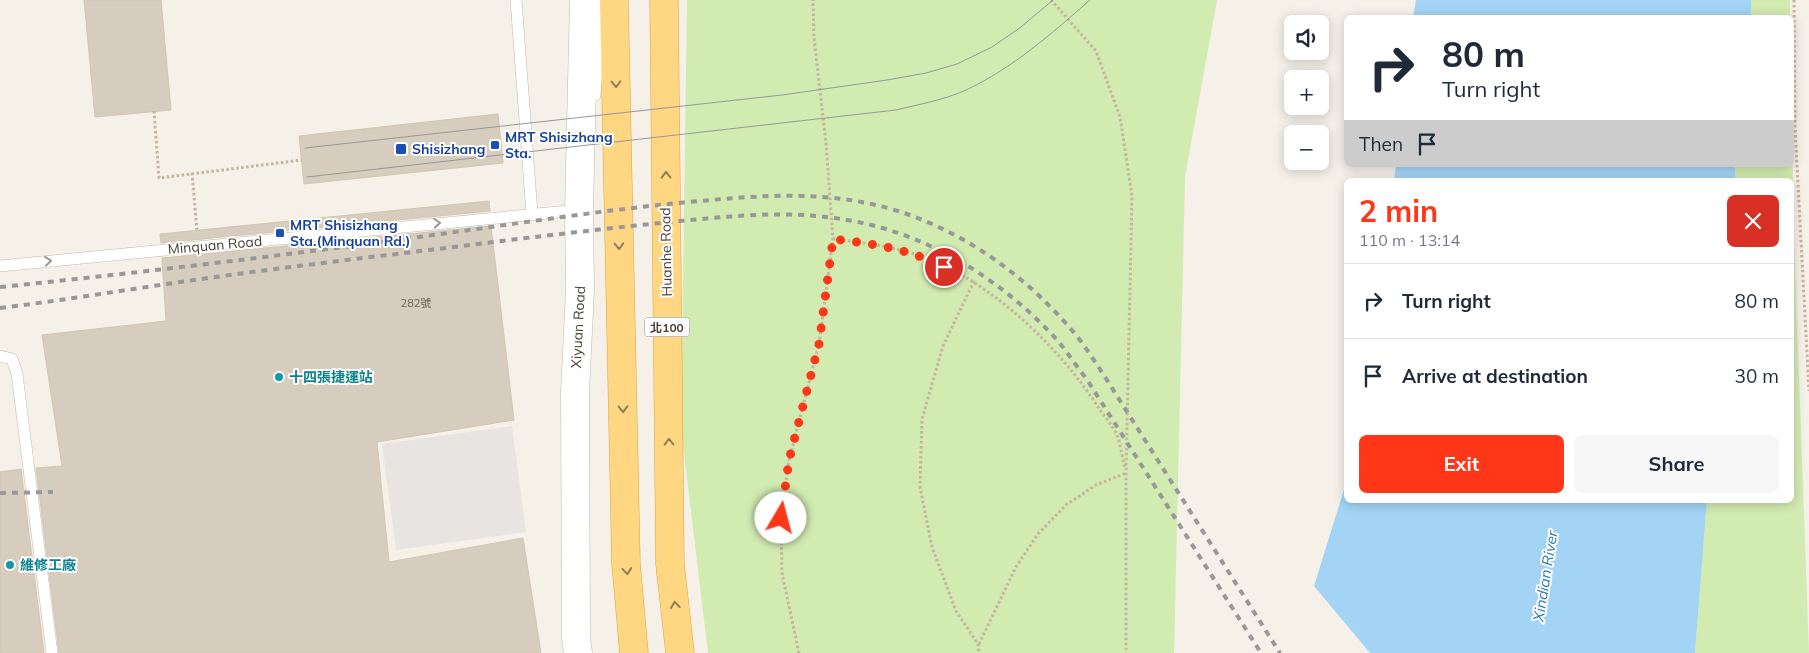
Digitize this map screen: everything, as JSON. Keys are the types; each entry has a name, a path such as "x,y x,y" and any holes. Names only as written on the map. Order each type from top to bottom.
{"highway":[{"path":"614,0 626,564 634,653"},
{"name":"Huanhe Road","path":"664,0 670,564 680,653"}],"street":[{"name":"Xiyuan Road","path":"578,653 576,638 575,392 580,290 579,210 584,0"}],"lane":[{"path":"516,0 532,214"},
{"path":"594,106 602,0"},
{"path":"580,290 593,126"},
{"name":"Minquan Road","path":"0,266 579,210"},
{"path":"0,356 12,360 17,374 52,653"}],"path":[{"path":"799,653 782,573 781,518 789,460 819,344 833,239 826,143 814,38 813,0"},
{"path":"1051,0 1096,51 1120,117 1132,196 1126,473 1126,653"},
{"path":"1794,0 1795,128 1809,391"},
{"path":"154,111 159,178 302,160"},
{"path":"192,173 197,230"},
{"path":"833,239 887,246 929,259 974,281 1047,344 1083,383 1117,436 1126,473"},
{"path":"974,281 943,346 922,419 920,487 932,548 956,611 978,644 979,653"},
{"path":"978,644 1016,567 1038,534 1066,506 1096,484 1126,473"}],"green space":[{"path":"687,0 1217,0 1185,177 1174,653 708,653 681,428"},
{"path":"1751,0 1790,0 1790,15 1751,15"},
{"path":"1735,167 1793,167 1793,178 1735,178"},
{"path":"1794,237 1809,653 1695,653 1707,503 1794,503"}],"shaded area":[{"path":"512,426 526,532 396,550 382,444"}],"water":[{"path":"1416,0 1751,0 1751,15 1413,15"},
{"path":"1396,167 1735,167 1735,178 1394,178"},
{"name":"Xindian River","path":"1344,489 1344,503 1707,503 1695,653 1370,653 1314,586"}],"building":[{"path":"84,0 161,0 171,110 95,117"},
{"path":"498,114 503,163 304,184 299,136"},
{"path":"489,201 490,211 161,243 160,234"},
{"name":"十四張捷運站","path":"491,226 514,420 377,442 389,562 523,538 541,653 59,653 36,468 62,466 42,335 166,321 162,258"},
{"path":"21,469 44,653 0,653 0,472"}],"tram line":[{"path":"305,148 782,95 926,73 957,64 992,47 1021,27 1053,0"},
{"path":"307,177 896,110 932,102 966,90 1016,61 1090,0"}],"railway":[{"path":"0,287 220,262 589,213 706,200 761,196 816,197 843,199 898,211 947,231 992,258 1033,290 1074,332 1098,366 1280,653"},
{"path":"0,308 298,266 707,218 784,214 809,215 860,222 886,229 934,248 980,273 1021,305 1058,341 1086,378 1261,653"},
{"path":"0,493 53,492"}],"place":[{"name":"MRT Shisizhang Sta.","path":"495,145"},
{"name":"Shisizhang","path":"401,149"},
{"name":"MRT Shisizhang Sta.(Minquan Rd.)","path":"280,233"},
{"name":"十四張捷運站","path":"279,377"},
{"name":"維修工廠","path":"10,565"}],"route":[{"path":"781,518 789,460 819,344 833,239 887,246 929,259 944,267"}]}
